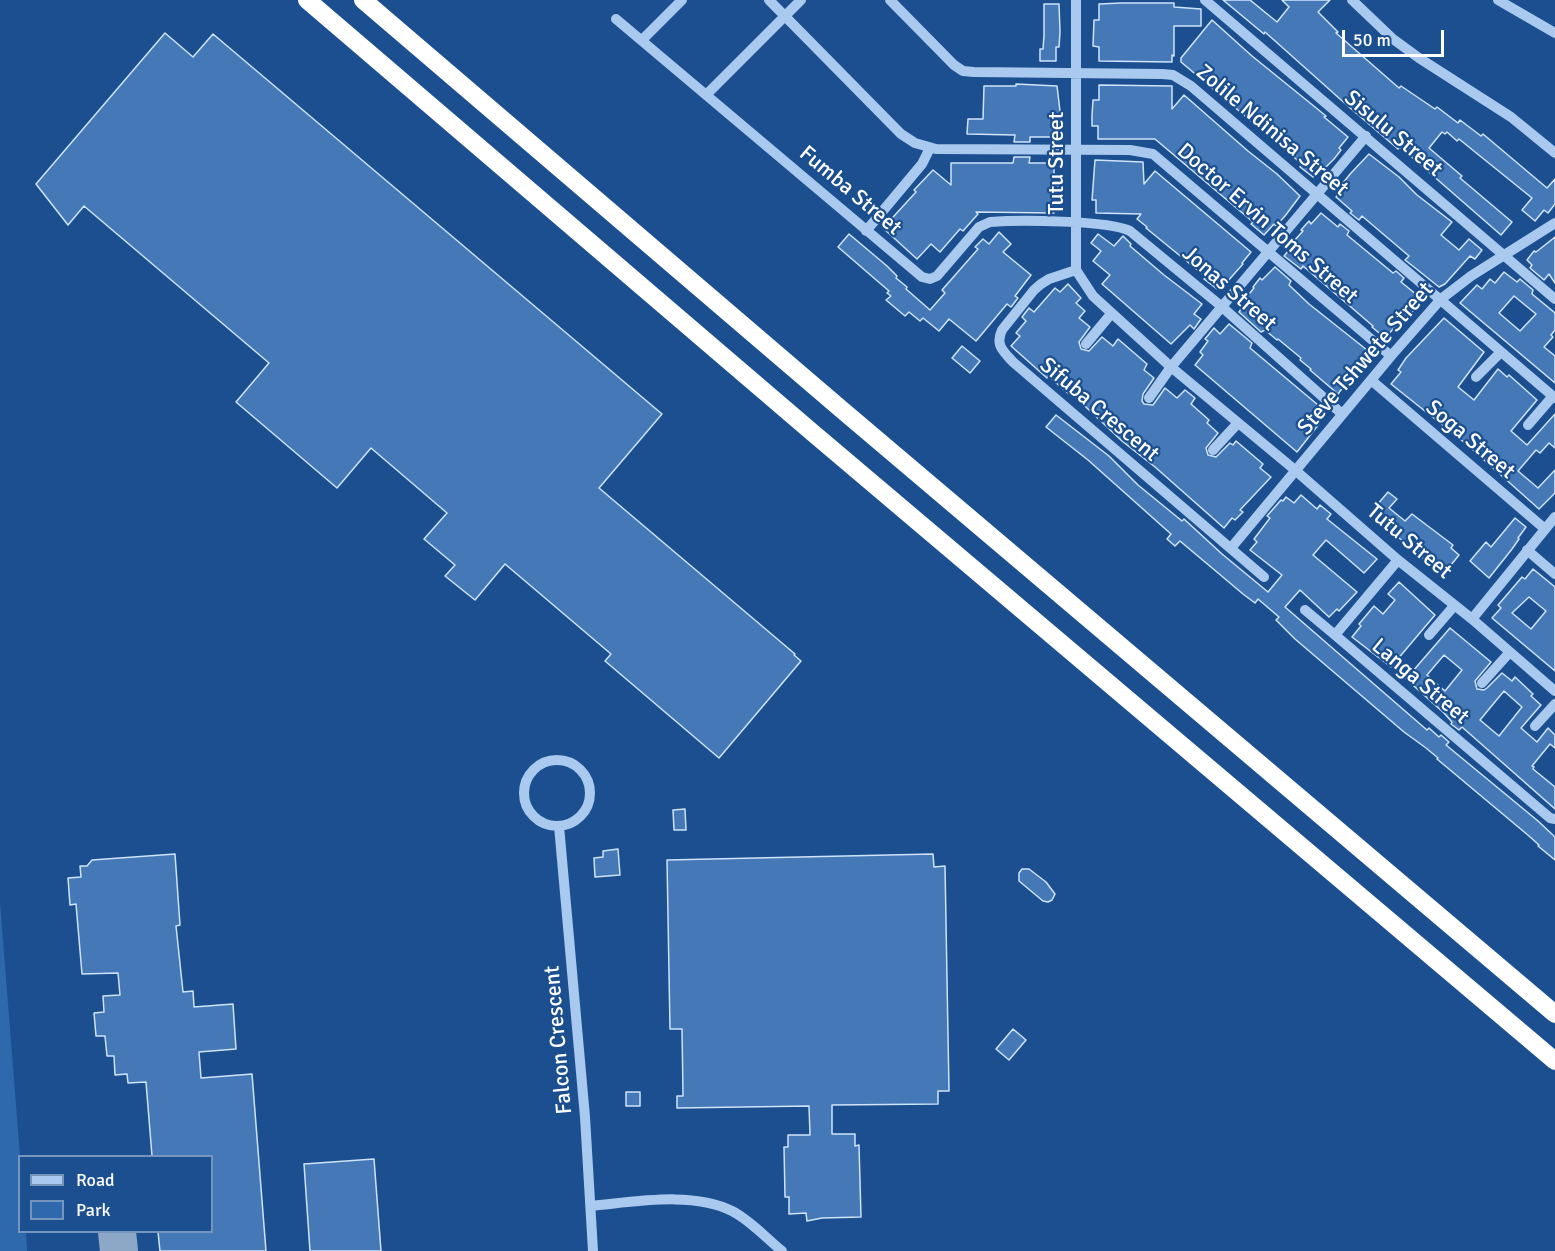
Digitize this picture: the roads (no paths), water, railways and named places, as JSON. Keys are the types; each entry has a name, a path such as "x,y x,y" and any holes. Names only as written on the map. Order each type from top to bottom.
{"highway":[{"path":"307,0 813,433 1555,1061"},
{"path":"363,0 841,409 1555,1014"}],"street":[{"path":"642,40 682,0"},
{"name":"Doctor Ervin Toms Street","path":"769,0 901,134 915,144 930,148 1130,150 1153,154 1391,356"},
{"path":"706,95 801,0"},
{"name":"Zolile Ndinisa Street","path":"890,0 954,65 963,71 1162,74 1179,78 1554,397"},
{"name":"Tutu Street","path":"1076,0 1076,270 1093,296 1171,367 1295,470 1398,560 1472,618 1555,691"},
{"name":"Sisulu Street","path":"1205,0 1555,299"},
{"path":"1352,0 1393,39 1511,117 1555,153"},
{"path":"1498,0 1515,4 1555,33"},
{"name":"Fumba Street","path":"616,19 919,275 930,279 937,276 979,227 986,223 995,221 1076,223"},
{"path":"1149,398 1221,306 1366,136"},
{"path":"866,231 922,164 930,148"},
{"name":"Jonas Street","path":"1076,223 1119,226 1130,231 1221,306 1342,414"},
{"name":"Steve Tshwete Street","path":"1231,548 1441,299 1464,280 1555,223"},
{"name":"Sifuba Crescent","path":"1076,270 1049,279 1034,290 1002,330 998,342 1000,348 1013,362 1264,577"},
{"path":"1086,344 1111,314"},
{"path":"1476,377 1501,352"},
{"name":"Soga Street","path":"1371,380 1545,529"},
{"path":"1528,424 1554,397"},
{"path":"1213,450 1238,423"},
{"path":"1472,618 1555,517"},
{"path":"1527,550 1555,574"},
{"path":"1335,635 1398,560"},
{"path":"1429,635 1454,606"},
{"name":"Langa Street","path":"1305,610 1550,818 1555,819"},
{"path":"1482,683 1510,652"},
{"path":"1535,726 1555,704"},
{"path":"560,760 571,763 580,770 587,779 590,790 589,801 579,818 560,826 540,821 526,805 524,795 525,784 530,774 538,766 549,761 560,760"},
{"name":"Falcon Crescent","path":"560,826 574,981 593,1251"},
{"path":"591,1206 659,1200 706,1202 735,1212 782,1251"}]}
